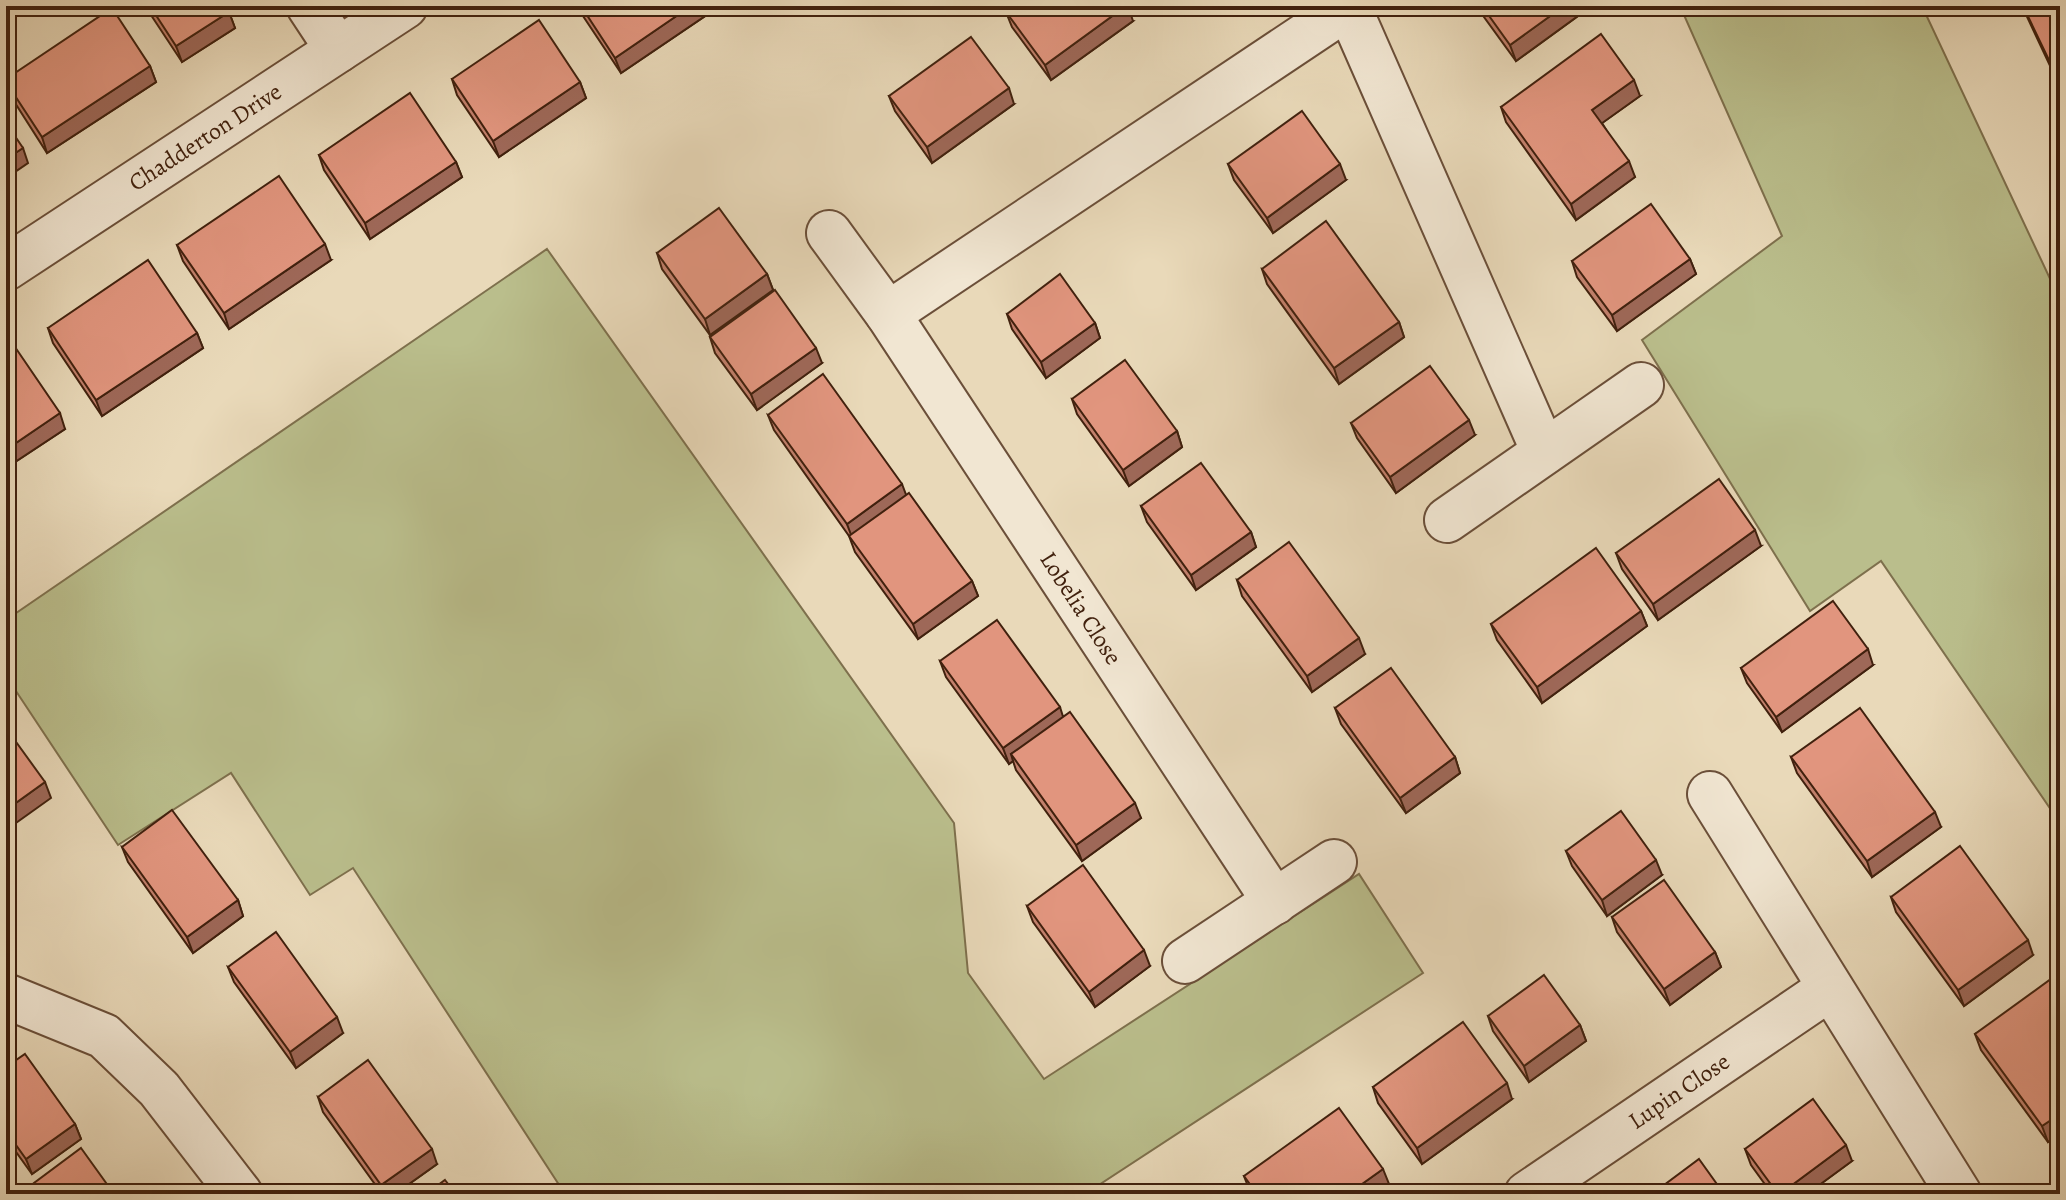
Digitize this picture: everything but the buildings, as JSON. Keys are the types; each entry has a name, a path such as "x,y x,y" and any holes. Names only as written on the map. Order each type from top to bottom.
{"street":[{"path":"309,6 338,50"},
{"name":"Chadderton Drive","path":"6,268 405,6"},
{"path":"888,314 1348,6 1544,452"},
{"name":"Lobelia Close","path":"829,233 888,314 1275,902"},
{"path":"1447,520 1641,385"},
{"path":"1710,794 1959,1194"},
{"path":"1185,961 1334,862"},
{"name":"Lupin Close","path":"1527,1194 1830,988"},
{"path":"6,996 104,1036 159,1089 240,1194"}],"green space":[{"path":"1680,6 1922,6 2060,300 2060,823 1881,561 1810,611 1642,340 1782,236"},
{"path":"547,249 954,823 968,973 1044,1079 1359,874 1423,973 1085,1194 565,1194 353,868 310,895 231,773 118,845 6,676 6,620"}]}
